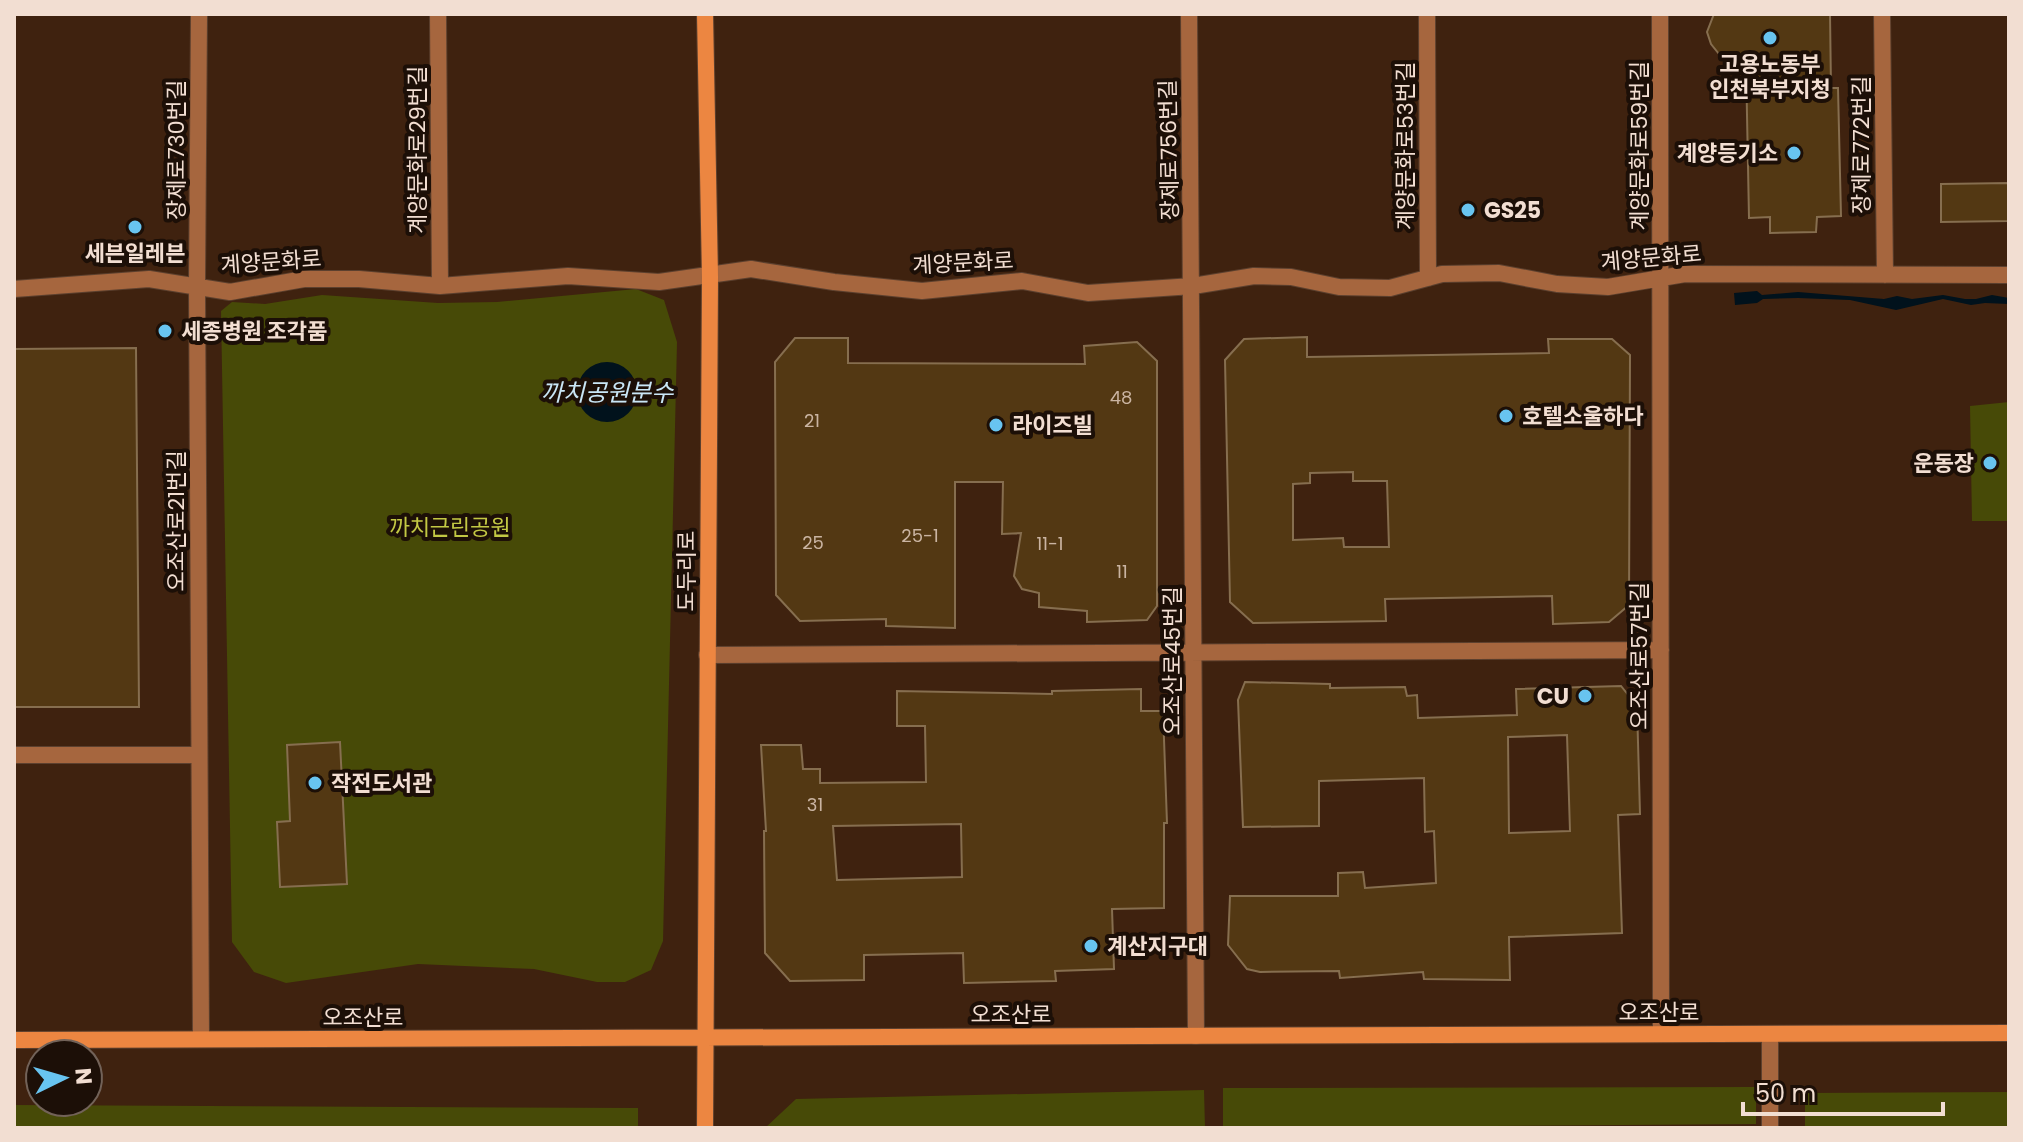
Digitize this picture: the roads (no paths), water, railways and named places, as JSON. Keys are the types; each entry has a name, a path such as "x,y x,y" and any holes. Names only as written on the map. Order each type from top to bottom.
{"street":[{"name":"장제로730번길","path":"197,286 199,14"},
{"name":"계양문화로29번길","path":"438,14 440,286"},
{"name":"도두리로","path":"705,14 710,277 705,1128"},
{"name":"장제로756번길","path":"1189,14 1193,286"},
{"name":"계양문화로53번길","path":"1427,14 1428,278"},
{"name":"계양문화로59번길","path":"1660,14 1662,278"},
{"name":"장제로772번길","path":"1882,14 1885,275"},
{"name":"계양문화로","path":"14,289 149,279 230,292 304,279 359,279 440,286 568,276 659,282 751,269 922,291 1022,281 1088,293 1193,286 1254,276 1291,277 1339,287 1390,288 1442,274 1499,273 1557,284 1608,287 1685,274 2009,275"},
{"name":"오조산로57번길","path":"1661,1034 1662,278"},
{"name":"오조산로21번길","path":"197,286 201,1039"},
{"name":"오조산로45번길","path":"1193,286 1196,1036"},
{"path":"707,655 1661,650"},
{"path":"14,755 199,755"},
{"name":"오조산로","path":"14,1040 2009,1033"},
{"path":"1770,1034 1770,1128"}],"water":[{"path":"1757,291 1762,295 1798,292 1884,299 1943,295 1976,299 1992,295 2009,298 2009,304 1971,305 1943,299 1896,310 1850,300 1798,298 1763,299 1757,303 1735,305 1734,293"},
{"name":"까치공원분수","path":"607,362 628,371 637,392 628,413 607,422 586,413 577,392 586,371"}],"place":[{"name":"고용노동부 인천북부지청","path":"1770,38"},
{"name":"계양등기소","path":"1794,153"},
{"name":"GS25","path":"1468,210"},
{"name":"세븐일레븐","path":"135,227"},
{"name":"세종병원 조각품","path":"165,331"},
{"name":"호텔소울하다","path":"1506,416"},
{"name":"라이즈빌","path":"996,425"},
{"name":"운동장","path":"1990,463"},
{"name":"CU","path":"1585,696"},
{"name":"작전도서관","path":"315,783"},
{"name":"계산지구대","path":"1091,946"}],"park label":[{"name":"까치근린공원","path":"450,527"}]}
